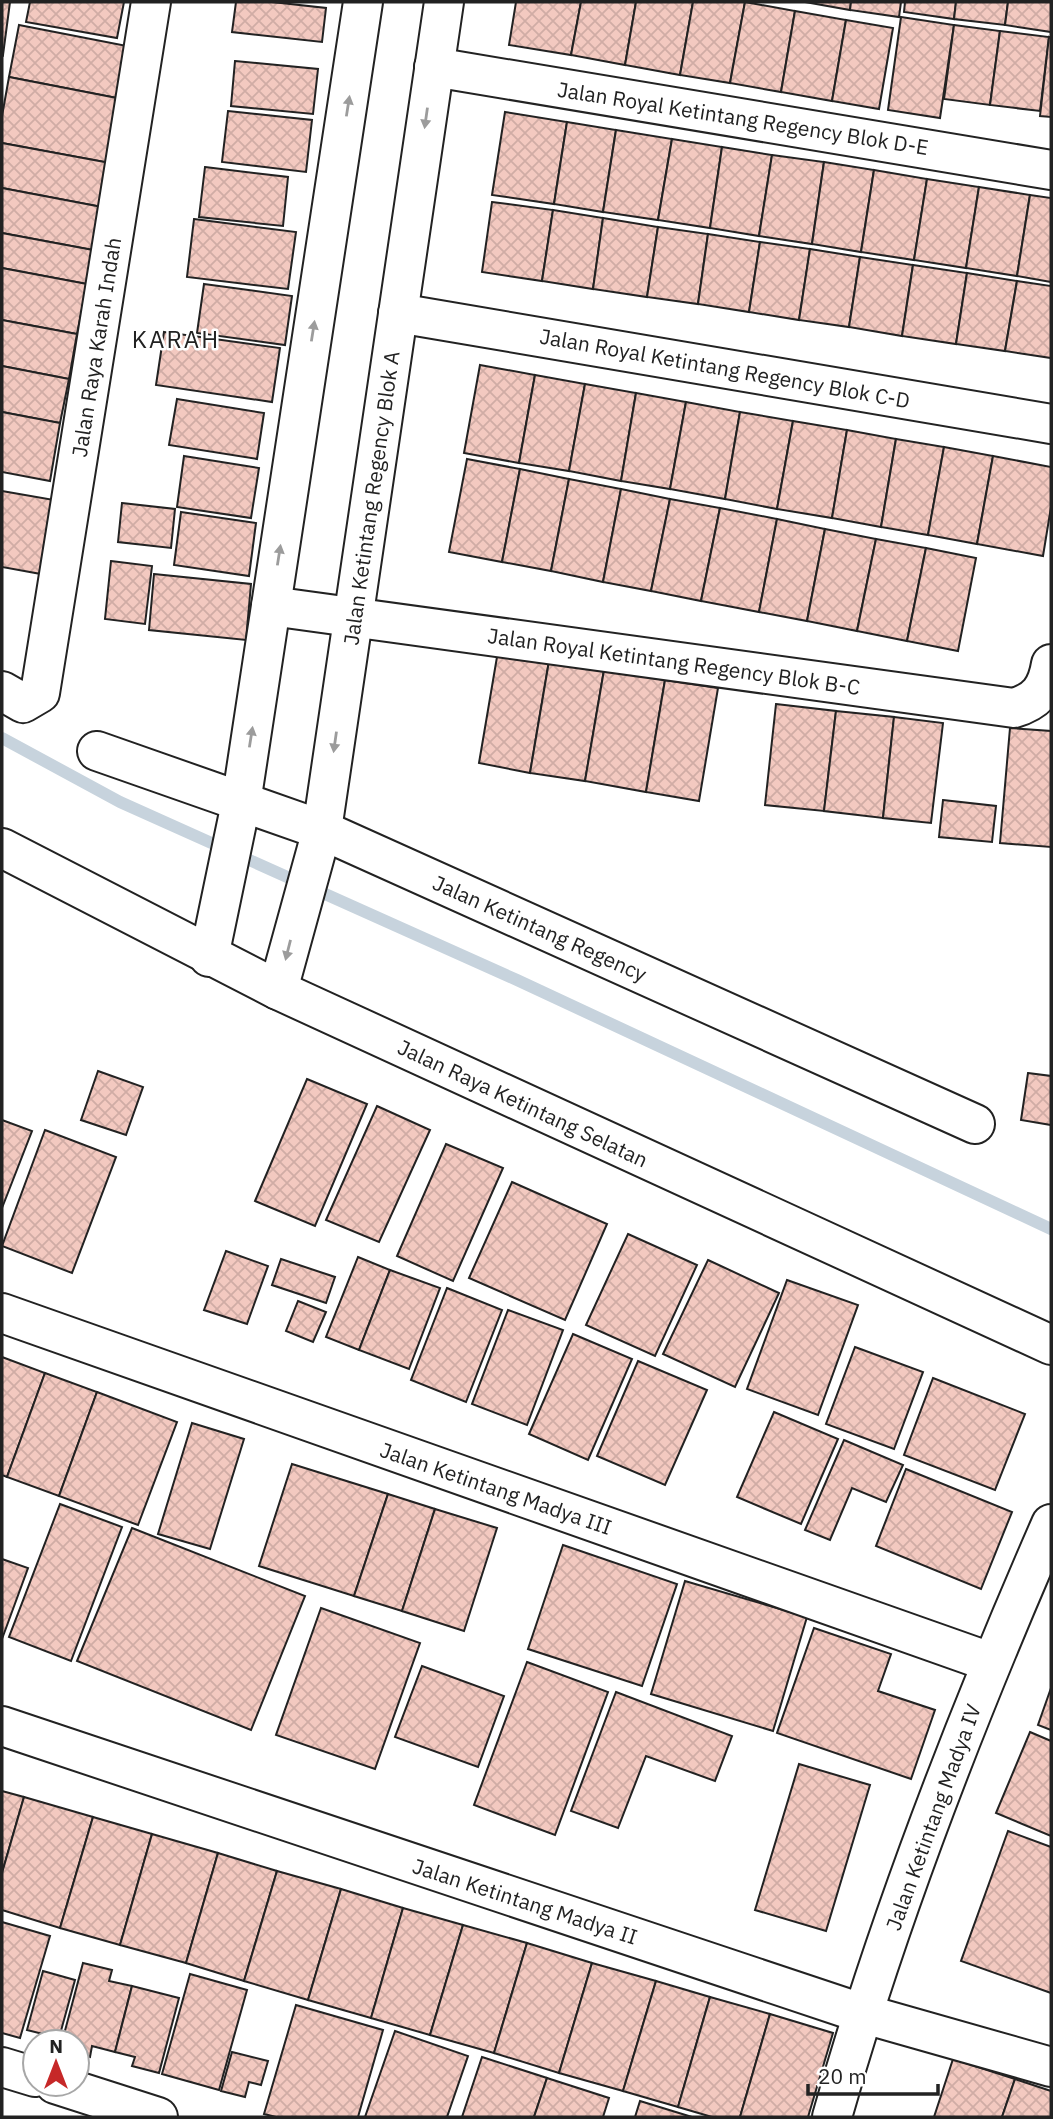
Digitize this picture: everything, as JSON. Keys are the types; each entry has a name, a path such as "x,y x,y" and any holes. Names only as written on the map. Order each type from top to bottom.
{"street":[{"name":"Jalan Raya Karah Indah","path":"2,691 23,703 40,693 151,2"},
{"path":"209,957 238,816 363,2"},
{"name":"Jalan Ketintang Regency Blok A","path":"278,990 318,841 444,2"},
{"name":"Jalan Royal Ketintang Regency Blok D-E","path":"434,67 1051,170"},
{"name":"Jalan Royal Ketintang Regency Blok C-D","path":"398,313 1051,424"},
{"name":"Jalan Royal Ketintang Regency Blok B-C","path":"271,606 1014,708 1035,700 1049,677 1051,664"},
{"name":"Jalan Ketintang Regency","path":"97,751 238,816 318,841 975,1124"},
{"name":"Jalan Raya Ketintang Selatan","path":"2,848 209,957 278,990 1051,1345"},
{"name":"Jalan Ketintang Madya III","path":"2,1313 990,1662"},
{"name":"Jalan Ketintang Madya IV","path":"832,2117 862,2013 990,1662 1051,1524"},
{"name":"Jalan Ketintang Madya II","path":"2,1726 862,2013 1051,2067"},
{"path":"2,2067 21,2073"},
{"path":"91,2096 158,2117"}],"building":[{"path":"2,2 10,2 3,55 2,54"},
{"path":"30,2 124,2 117,38 26,22"},
{"path":"236,2 272,2 326,8 322,42 232,32"},
{"path":"516,2 581,2 571,55 509,45"},
{"path":"581,2 636,2 625,65 571,55"},
{"path":"636,2 693,2 680,75 625,65"},
{"path":"693,2 745,2 730,83 680,75"},
{"path":"745,2 795,11 781,92 730,83"},
{"path":"805,2 851,2 850,10"},
{"path":"851,2 901,2 899,17 850,10"},
{"path":"905,2 956,2 954,19 904,12"},
{"path":"956,2 1008,2 1005,25 954,19"},
{"path":"1008,2 1051,2 1051,32 1005,25"},
{"path":"795,11 846,20 832,101 781,92"},
{"path":"901,17 954,25 940,118 888,110"},
{"path":"846,20 893,28 879,109 832,101"},
{"path":"19,25 132,47 122,99 9,77"},
{"path":"954,25 1000,31 990,105 944,99"},
{"path":"1000,31 1049,37 1040,111 990,105"},
{"path":"1049,37 1051,38 1051,117 1040,116"},
{"path":"235,61 318,69 313,114 231,106"},
{"path":"9,77 122,99 110,163 2,143 2,116"},
{"path":"228,111 312,120 306,172 222,162"},
{"path":"505,112 567,122 554,204 492,195"},
{"path":"567,122 616,130 603,212 554,204"},
{"path":"616,130 672,139 658,220 603,212"},
{"path":"672,139 722,147 710,228 658,220"},
{"path":"2,143 110,163 102,207 2,188"},
{"path":"722,147 772,155 759,236 710,228"},
{"path":"772,155 824,162 812,244 759,236"},
{"path":"824,162 874,170 861,252 812,244"},
{"path":"205,167 288,177 283,226 199,217"},
{"path":"874,170 927,179 914,260 861,252"},
{"path":"927,179 979,187 966,268 914,260"},
{"path":"979,187 1030,195 1017,276 966,268"},
{"path":"2,188 102,207 93,250 2,233"},
{"path":"1030,195 1051,198 1051,282 1017,276"},
{"path":"492,202 553,210 542,281 482,272"},
{"path":"553,210 603,218 593,289 542,281"},
{"path":"603,218 658,227 647,297 593,289"},
{"path":"194,219 296,232 288,289 187,277"},
{"path":"658,227 708,234 698,304 647,297"},
{"path":"2,233 93,250 87,284 2,268"},
{"path":"708,234 760,242 749,312 698,304"},
{"path":"760,242 810,249 799,320 749,312"},
{"path":"810,249 860,257 849,327 799,320"},
{"path":"860,257 913,265 902,336 849,327"},
{"path":"913,265 967,273 956,344 902,336"},
{"path":"2,268 87,284 77,334 2,320"},
{"path":"967,273 1017,281 1005,351 956,344"},
{"path":"1017,281 1051,286 1051,358 1005,351"},
{"path":"204,284 292,296 285,345 197,333"},
{"path":"2,320 77,334 69,379 2,366"},
{"path":"164,332 280,348 272,402 156,385"},
{"path":"480,365 535,375 519,463 464,453"},
{"path":"2,366 69,379 60,423 2,412"},
{"path":"535,375 585,384 569,471 519,463"},
{"path":"585,384 636,393 621,481 569,471"},
{"path":"636,393 686,402 670,489 621,481"},
{"path":"177,399 264,413 257,459 169,445"},
{"path":"686,402 740,412 725,499 670,489"},
{"path":"2,412 60,423 50,481 2,472"},
{"path":"740,412 793,421 777,509 725,499"},
{"path":"793,421 847,430 832,518 777,509"},
{"path":"847,430 896,439 881,527 832,518"},
{"path":"896,439 944,447 928,535 881,527"},
{"path":"944,447 993,456 977,544 928,535"},
{"path":"184,456 259,468 251,518 177,507"},
{"path":"993,456 1051,467 1051,507 1043,556 977,544"},
{"path":"467,459 520,469 502,562 449,552"},
{"path":"520,469 569,479 551,571 502,562"},
{"path":"569,479 621,489 603,582 551,571"},
{"path":"621,489 670,499 651,591 603,582"},
{"path":"2,491 54,500 41,574 2,567"},
{"path":"670,499 720,508 701,601 651,591"},
{"path":"122,503 175,509 171,548 118,542"},
{"path":"720,508 777,519 759,612 701,601"},
{"path":"181,512 256,523 249,576 174,565"},
{"path":"777,519 825,529 807,621 759,612"},
{"path":"825,529 876,539 857,631 807,621"},
{"path":"876,539 926,548 907,641 857,631"},
{"path":"926,548 976,558 958,651 907,641"},
{"path":"111,561 152,566 145,624 105,619"},
{"path":"154,574 251,584 246,640 149,630"},
{"path":"498,651 549,661 530,773 479,763"},
{"path":"549,661 604,670 585,781 530,773"},
{"path":"604,670 665,680 646,792 585,781"},
{"path":"665,680 718,688 699,801 646,792"},
{"path":"776,704 836,711 824,811 765,805"},
{"path":"836,711 894,717 883,818 824,811"},
{"path":"894,717 943,723 931,823 883,818"},
{"path":"1010,728 1051,731 1051,847 1000,843"},
{"path":"943,800 996,806 992,842 939,837"},
{"path":"98,1071 143,1087 126,1135 81,1120"},
{"path":"1028,1073 1051,1076 1051,1125 1021,1120"},
{"path":"307,1079 367,1104 315,1226 255,1201"},
{"path":"377,1106 430,1130 379,1242 326,1220"},
{"path":"2,1120 32,1131 2,1208"},
{"path":"45,1130 116,1157 72,1273 2,1246"},
{"path":"446,1144 503,1168 453,1281 397,1256"},
{"path":"512,1182 607,1224 565,1320 469,1278"},
{"path":"628,1234 697,1265 655,1356 586,1325"},
{"path":"226,1251 268,1266 247,1324 204,1310"},
{"path":"358,1257 390,1270 359,1350 326,1337"},
{"path":"281,1259 335,1277 326,1303 272,1285"},
{"path":"708,1260 779,1293 735,1387 663,1354"},
{"path":"390,1270 440,1288 409,1369 359,1350"},
{"path":"787,1280 858,1305 818,1415 747,1389"},
{"path":"447,1288 502,1310 466,1402 411,1380"},
{"path":"298,1301 326,1312 313,1342 286,1331"},
{"path":"508,1310 563,1330 527,1425 472,1404"},
{"path":"573,1334 632,1359 588,1460 529,1434"},
{"path":"855,1347 923,1372 894,1449 826,1424"},
{"path":"2,1357 45,1373 7,1477 2,1475"},
{"path":"638,1361 707,1390 665,1485 597,1456"},
{"path":"45,1373 97,1392 59,1496 7,1477"},
{"path":"933,1378 1025,1414 995,1490 904,1455"},
{"path":"97,1392 177,1422 138,1525 59,1496"},
{"path":"774,1412 838,1439 801,1524 737,1497"},
{"path":"192,1423 244,1439 210,1549 158,1534"},
{"path":"844,1440 903,1465 886,1502 852,1488 830,1540 805,1530"},
{"path":"292,1464 388,1494 354,1596 259,1566"},
{"path":"906,1469 1012,1512 981,1589 876,1546"},
{"path":"388,1494 435,1509 402,1611 354,1596"},
{"path":"60,1504 122,1527 71,1661 9,1637"},
{"path":"435,1509 497,1528 464,1631 402,1611"},
{"path":"132,1528 305,1596 251,1730 77,1661"},
{"path":"563,1545 677,1584 642,1686 528,1649"},
{"path":"2,1559 28,1568 2,1639"},
{"path":"685,1581 807,1617 773,1731 651,1694"},
{"path":"321,1608 420,1643 375,1769 276,1735"},
{"path":"814,1628 891,1654 878,1691 935,1710 911,1779 777,1733"},
{"path":"527,1662 608,1692 555,1835 474,1805"},
{"path":"422,1666 504,1696 478,1767 395,1737"},
{"path":"1051,1688 1051,1730 1038,1725"},
{"path":"616,1692 732,1736 715,1781 646,1756 618,1828 571,1811"},
{"path":"1030,1732 1051,1741 1051,1836 996,1813"},
{"path":"799,1764 870,1785 826,1931 755,1910"},
{"path":"2,1791 24,1797 2,1873"},
{"path":"24,1797 93,1817 60,1928 2,1910 2,1873"},
{"path":"93,1817 152,1834 120,1945 60,1928"},
{"path":"1008,1831 1051,1847 1051,1993 961,1961"},
{"path":"152,1834 218,1853 186,1963 120,1945"},
{"path":"218,1853 277,1871 244,1981 186,1963"},
{"path":"277,1871 341,1889 308,2000 244,1981"},
{"path":"341,1889 403,1908 371,2018 308,2000"},
{"path":"403,1908 463,1925 430,2035 371,2018"},
{"path":"2,1922 50,1936 20,2038 2,2033"},
{"path":"463,1925 527,1943 494,2053 430,2035"},
{"path":"527,1943 592,1963 559,2073 494,2053"},
{"path":"83,1963 112,1970 109,1981 132,1986 115,2052 92,2046 91,2052 91,2028 66,2028"},
{"path":"592,1963 656,1981 623,2091 559,2073"},
{"path":"43,1971 75,1980 62,2028 28,2028"},
{"path":"190,1974 247,1990 219,2090 162,2074"},
{"path":"656,1981 710,1997 678,2107 623,2091"},
{"path":"132,1986 179,1998 159,2073 132,2066 135,2057 115,2052"},
{"path":"710,1997 770,2014 740,2117 712,2117 678,2107"},
{"path":"296,2005 383,2030 358,2117 276,2117 264,2114"},
{"path":"770,2014 833,2033 808,2117 740,2117"},
{"path":"395,2031 468,2056 447,2117 365,2117"},
{"path":"232,2052 268,2061 261,2085 249,2082 245,2097 221,2091"},
{"path":"482,2057 547,2078 534,2117 462,2117"},
{"path":"953,2059 1015,2079 1002,2117 934,2117"},
{"path":"547,2078 609,2098 603,2117 534,2117"},
{"path":"1015,2079 1051,2091 1051,2117 1002,2117"},
{"path":"640,2101 692,2117 635,2117"}],"waterway":[{"path":"2,738 120,802 517,980 1051,1229"}],"district":[{"name":"KARAH","path":"176,339"}]}
